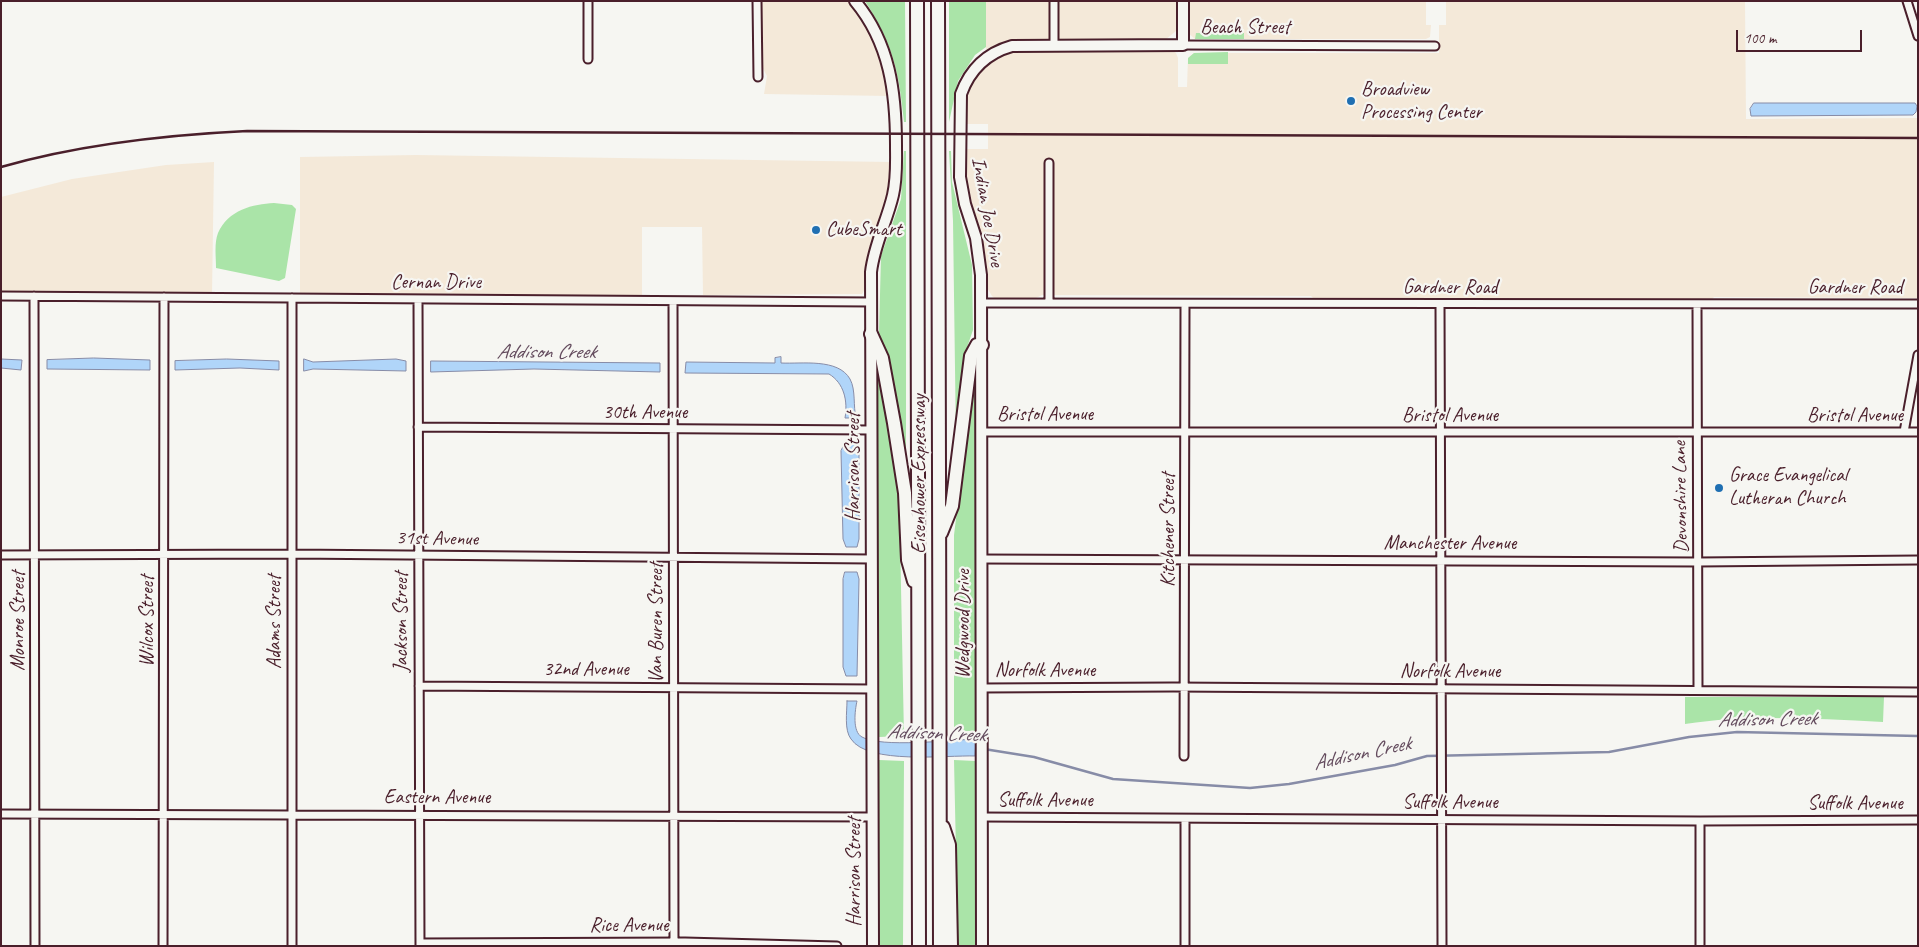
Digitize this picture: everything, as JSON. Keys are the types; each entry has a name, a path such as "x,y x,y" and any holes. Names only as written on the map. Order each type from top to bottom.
{"highway":[{"name":"Eisenhower Expressway","path":"917,1 919,946"},
{"name":"Eisenhower Expressway","path":"938,1 940,946"},
{"path":"871,334 882,358 893,417 905,493 908,560 918,600"},
{"path":"938,540 952,506 971,356 977,345 982,345"},
{"path":"940,818 949,845 951,946"}],"street":[{"path":"588,1 588,59"},
{"path":"757,1 758,76"},
{"name":"Harrison Street","path":"855,1 882,44 891,74 896,106 895,184 873,258 871,302 873,946"},
{"path":"1054,1 1054,44"},
{"path":"1183,1 1183,45"},
{"path":"1907,1 1918,36"},
{"name":"Beach Street","path":"1054,44 1435,46"},
{"name":"Indian Joe Drive","path":"982,302 979,255 960,177 961,94 964,84 976,66 998,51 1012,46 1054,44"},
{"path":"1048,162 1049,303"},
{"name":"Cernan Drive","path":"1,296 871,302"},
{"name":"Monroe Street","path":"34,296 35,946"},
{"name":"Wilcox Street","path":"163,946 164,297"},
{"name":"Adams Street","path":"292,298 292,946"},
{"name":"Jackson Street","path":"418,299 420,944"},
{"name":"Van Buren Street","path":"674,301 674,944"},
{"name":"Gardner Road","path":"982,302 1185,304 1918,304"},
{"name":"Wedgwood Drive","path":"982,302 982,946"},
{"name":"Kitchener Street","path":"1184,756 1185,304"},
{"path":"1440,304 1442,946"},
{"name":"Devonshire Lane","path":"1697,304 1698,690"},
{"path":"1904,432 1918,356"},
{"name":"30th Avenue","path":"418,428 872,430"},
{"name":"Bristol Avenue","path":"982,432 1918,432"},
{"name":"31st Avenue","path":"1,555 291,554 872,558"},
{"name":"Manchester Avenue","path":"982,560 1185,559 1698,562 1918,560"},
{"name":"32nd Avenue","path":"419,686 873,689"},
{"name":"Norfolk Avenue","path":"982,688 1442,688 1918,692"},
{"name":"Eastern Avenue","path":"1,814 873,817"},
{"name":"Suffolk Avenue","path":"982,817 1700,821 1918,820"},
{"path":"1185,819 1185,946"},
{"path":"1700,821 1700,946"},
{"name":"Rice Avenue","path":"420,944 837,946"}],"shaded area":[{"path":"762,1 848,1 872,37 880,55 890,96 764,94 767,76 762,67"},
{"path":"986,1 1179,1 1178,25 1176,31 1165,40 1017,40 986,51"},
{"path":"1188,1 1426,1 1426,25 1431,25 1430,37 1426,39 1195,39 1188,33"},
{"path":"1446,1 1745,1 1746,119 1918,118 1918,298 1714,297 1710,301 1314,299 1311,296 1042,295 1036,298 994,298 992,296 986,286 982,245 971,210 964,176 964,149 988,149 988,124 964,124 965,101 969,86 986,64 1000,55 1015,50 1029,49 1173,51 1178,58 1178,87 1187,87 1188,58 1194,53 1439,53 1439,25 1446,25"},
{"path":"416,155 891,162 891,176 885,208 871,244 866,287 862,294 703,295 702,227 642,227 642,296 300,293 300,157"},
{"path":"214,162 212,295 1,293 1,197 72,179 166,165"}],"green space":[{"path":"865,1 905,1 906,122 904,122 900,88 893,59 882,31"},
{"path":"949,1 986,1 986,47 975,55 958,81 949,122"},
{"path":"1196,33 1244,33 1244,39 1195,39"},
{"path":"1228,52 1228,64 1188,64 1188,58 1194,53"},
{"path":"904,151 906,151 906,461 904,461 877,333 879,333 881,256 901,199"},
{"path":"949,151 951,151 952,182 972,265 973,330 964,356 966,357 956,442 953,221"},
{"path":"274,203 292,205 296,209 285,278 279,281 216,268 217,237 222,225 242,210"},
{"path":"976,357 977,721 976,731 954,731 954,535"},
{"path":"876,364 879,364 899,487 904,736 879,737 879,721 877,720"},
{"path":"1685,697 1884,697 1883,722 1759,718 1685,724"},
{"path":"879,760 904,761 903,946 878,946"},
{"path":"954,760 975,761 975,771 977,771 978,946 958,946"}],"water":[{"path":"1754,103 1915,103 1917,106 1916,112 1913,115 1751,116 1750,109"},
{"path":"781,357 781,363 819,363 844,372 852,383 856,418 845,418 846,405 844,393 838,382 829,374 685,373 686,362 775,363 775,358"},
{"path":"94,358 150,360 150,370 47,369 47,360"},
{"path":"1,359 22,360 21,370 1,368"},
{"path":"227,359 279,361 279,370 240,368 175,370 175,361"},
{"path":"304,359 313,362 396,359 406,361 406,371 313,369 304,371"},
{"path":"431,361 660,363 660,372 534,369 431,372"},
{"path":"845,443 856,443 859,450 859,539 857,547 846,547 843,539 841,451"},
{"path":"845,572 857,572 859,579 857,676 846,676 843,667 843,579"},
{"path":"847,701 857,701 855,726 862,737 871,740 900,743 976,739 975,756 890,756 860,747 851,739 847,731"}],"waterway":[{"name":"Addison Creek","path":"984,749 1034,757 1113,779 1250,788 1289,784 1395,765 1427,756 1609,752 1689,737 1737,732 1918,736"}],"railway":[{"path":"1,167 62,152 123,142 247,131 1918,138"}],"place":[{"name":"Broadview Processing Center","path":"1351,101"},
{"name":"CubeSmart","path":"816,230"},
{"name":"Grace Evangelical Lutheran Church","path":"1719,488"}]}
